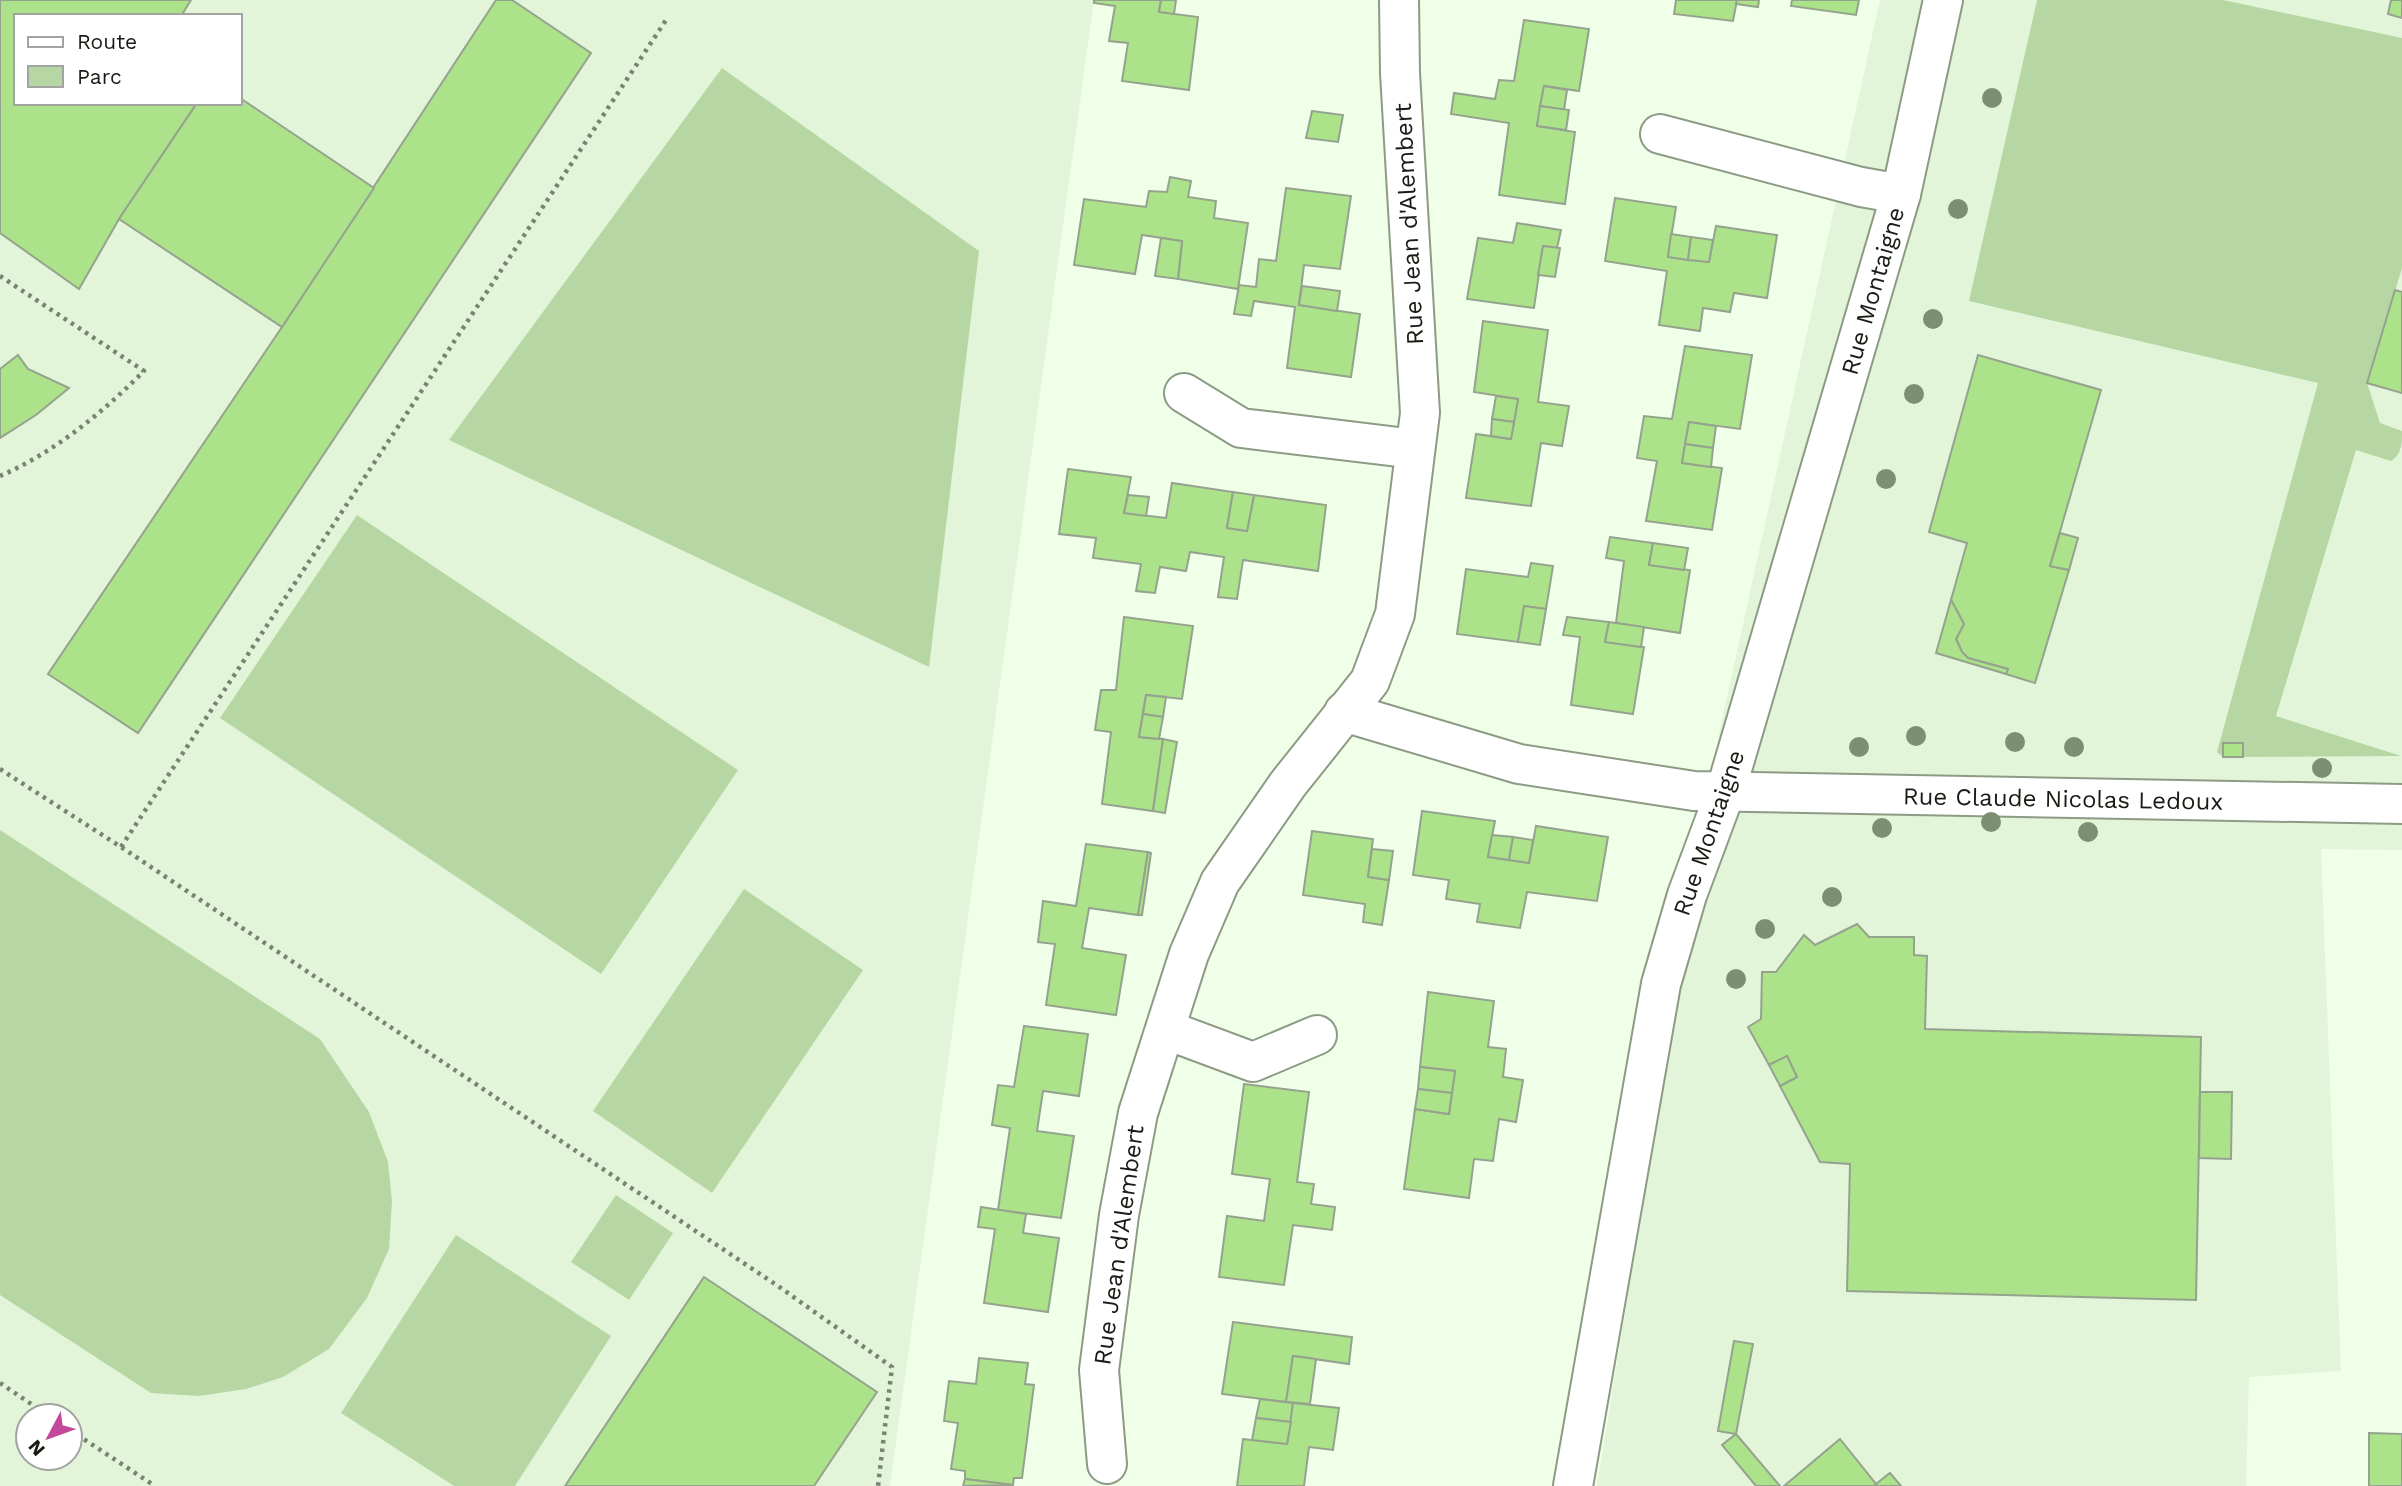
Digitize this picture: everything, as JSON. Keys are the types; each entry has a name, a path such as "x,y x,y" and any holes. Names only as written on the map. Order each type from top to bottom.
{"street":[{"name":"Rue Jean d'Alembert","path":"1107,1464 1099,1370 1119,1215 1138,1114 1167,1030 1189,954 1220,882 1288,784 1370,681 1395,614 1420,413 1400,73 1399,0"},
{"name":"Rue Montaigne","path":"1573,1486 1661,984 1687,895 1725,793 1901,194 1942,0"},
{"name":"Rue Montaigne","path":"1660,134 1861,187 1901,194"},
{"path":"1184,393 1241,428 1415,449"},
{"path":"1344,712 1519,764 1694,791 1725,793"},
{"name":"Rue Claude Nicolas Ledoux","path":"1725,793 2402,804"},
{"path":"1167,1030 1254,1062 1317,1035"}],"path":[{"path":"121,847 668,17"},
{"path":"0,276 144,371 110,406 68,437 0,476"},
{"path":"0,769 778,1286 892,1367 878,1486"},
{"path":"0,1383 29,1402"},
{"path":"84,1439 155,1486"}],"shaded area":[{"path":"0,0 1094,0 890,1486 0,1486"},
{"path":"1880,0 2402,0 2402,850 2321,849 2341,1371 2249,1377 2246,1486 1597,1486 1720,729"}],"green space":[{"path":"2037,0 2223,0 2402,38 2402,268 2367,383 2380,423 2402,431 2401,444 2399,452 2391,461 2356,450 2276,716 2401,756 2243,757 2243,743 2223,743 2223,757 2217,752 2318,383 1969,301"},
{"path":"722,68 979,251 929,667 449,440"},
{"path":"357,515 738,770 601,974 220,718"},
{"path":"0,830 320,1039 369,1112 388,1162 392,1201 389,1249 367,1298 329,1349 283,1377 246,1389 199,1396 151,1393 0,1295"},
{"path":"744,889 863,970 712,1193 593,1111"},
{"path":"616,1195 673,1233 629,1300 571,1262"},
{"path":"456,1235 611,1336 515,1486 454,1486 341,1413"}],"building":[{"path":"0,0 191,0 182,14 14,14 14,105 196,105 119,219 79,289 0,233"},
{"path":"496,0 512,0 591,53 138,733 48,674 282,327"},
{"path":"1094,0 1161,0 1159,12 1198,17 1189,90 1122,81 1128,43 1109,41 1115,6 1094,3"},
{"path":"1161,0 1176,0 1174,14 1159,12"},
{"path":"1676,0 1737,0 1733,21 1674,14"},
{"path":"1737,0 1759,0 1758,7 1736,4"},
{"path":"1792,0 1859,0 1856,15 1791,6"},
{"path":"2391,0 2402,0 2402,18 2388,14"},
{"path":"1524,20 1589,29 1579,91 1544,86 1537,126 1575,132 1565,204 1499,195 1509,123 1451,114 1454,93 1495,99 1499,80 1514,81"},
{"path":"1544,86 1567,90 1564,110 1540,106"},
{"path":"242,99 374,188 282,327 119,219 196,105 242,105"},
{"path":"1540,106 1569,110 1566,130 1537,126"},
{"path":"1312,111 1343,115 1338,142 1306,138"},
{"path":"1170,177 1191,181 1188,197 1216,201 1214,218 1248,223 1238,289 1178,279 1182,241 1142,235 1135,274 1074,265 1084,199 1146,207 1149,191 1167,192"},
{"path":"1286,188 1351,196 1340,269 1304,265 1299,305 1360,314 1351,377 1287,368 1295,307 1254,301 1251,316 1234,314 1239,285 1256,287 1259,259 1276,261"},
{"path":"1615,198 1676,207 1668,257 1709,262 1716,226 1777,235 1767,298 1734,293 1730,312 1703,308 1700,331 1659,325 1667,271 1605,261"},
{"path":"1517,223 1561,230 1557,248 1543,246 1534,308 1467,299 1478,238 1513,243"},
{"path":"1671,234 1691,237 1688,260 1668,257"},
{"path":"1691,237 1713,240 1709,262 1688,260"},
{"path":"1161,238 1182,241 1178,279 1155,276"},
{"path":"1543,246 1560,248 1555,277 1538,275"},
{"path":"1302,286 1340,291 1337,311 1299,305"},
{"path":"2395,290 2402,292 2402,393 2367,383"},
{"path":"1483,321 1548,330 1538,402 1569,406 1562,446 1541,443 1531,506 1466,498 1476,434 1511,439 1518,399 1474,392"},
{"path":"1685,346 1752,355 1740,429 1689,422 1682,463 1722,468 1712,530 1646,521 1657,461 1637,458 1644,416 1672,419"},
{"path":"18,355 28,369 69,388 36,415 0,438 0,369"},
{"path":"1978,355 2101,390 2050,566 2069,570 2035,683 2006,674 2008,669 1968,658 1962,652 1956,639 1964,624 1951,600 1967,543 1929,532"},
{"path":"1496,396 1518,399 1514,422 1492,419"},
{"path":"1492,419 1514,422 1511,439 1491,436"},
{"path":"1689,422 1716,426 1713,448 1685,444"},
{"path":"1685,444 1713,448 1711,467 1682,463"},
{"path":"1068,469 1131,477 1124,513 1166,518 1172,483 1233,492 1227,528 1247,531 1254,495 1326,505 1318,571 1243,560 1237,599 1218,597 1224,557 1190,552 1186,571 1160,567 1155,593 1136,591 1141,564 1093,558 1096,538 1059,534"},
{"path":"1233,492 1254,495 1247,531 1227,528"},
{"path":"1128,495 1149,497 1146,516 1124,513"},
{"path":"2060,533 2078,538 2069,570 2050,566"},
{"path":"1610,537 1653,543 1649,565 1690,570 1680,633 1616,623 1624,561 1606,558"},
{"path":"1653,543 1688,548 1684,570 1649,565"},
{"path":"1531,563 1553,566 1546,609 1524,606 1518,642 1457,634 1466,569 1528,577"},
{"path":"1951,600 1964,624 1956,639 1962,652 1968,658 2008,669 2006,674 1936,653"},
{"path":"1524,606 1546,609 1540,645 1518,642"},
{"path":"1124,617 1193,626 1182,699 1146,695 1139,737 1163,739 1153,811 1102,804 1111,732 1095,730 1101,690 1116,690"},
{"path":"1567,617 1609,622 1605,642 1644,647 1633,714 1571,705 1580,637 1563,635"},
{"path":"1609,622 1644,627 1641,647 1605,642"},
{"path":"1146,695 1166,697 1163,717 1143,714"},
{"path":"1143,714 1163,717 1159,739 1139,737"},
{"path":"1163,739 1177,742 1165,813 1153,811"},
{"path":"2223,743 2243,743 2243,757 2223,757"},
{"path":"1422,811 1495,821 1488,857 1529,863 1536,826 1608,837 1597,901 1527,892 1520,928 1477,922 1480,904 1446,899 1449,880 1413,875"},
{"path":"1312,831 1373,839 1368,877 1389,880 1382,925 1363,922 1365,904 1303,895"},
{"path":"1492,835 1513,837 1509,860 1488,857"},
{"path":"1513,837 1533,840 1529,863 1509,860"},
{"path":"1086,844 1148,852 1138,915 1089,908 1082,948 1126,955 1116,1015 1046,1005 1055,944 1038,942 1043,901 1076,906"},
{"path":"1372,849 1393,851 1389,880 1368,877"},
{"path":"1148,852 1151,853 1142,915 1138,915"},
{"path":"1857,924 1869,937 1914,937 1914,955 1927,956 1925,1029 2201,1037 2196,1300 1847,1291 1850,1164 1820,1162 1780,1086 1797,1077 1787,1056 1769,1065 1748,1027 1761,1019 1762,972 1776,972 1804,935 1815,945"},
{"path":"1428,992 1494,1001 1488,1047 1506,1049 1503,1077 1523,1080 1516,1122 1499,1119 1493,1161 1474,1159 1469,1198 1404,1189 1415,1109 1449,1114 1455,1071 1420,1067"},
{"path":"1024,1026 1088,1034 1079,1096 1043,1091 1037,1131 1074,1136 1061,1218 998,1210 1010,1128 992,1125 998,1085 1014,1087"},
{"path":"1787,1056 1797,1077 1780,1086 1769,1065"},
{"path":"1420,1067 1455,1071 1452,1093 1418,1089"},
{"path":"1244,1084 1309,1092 1297,1182 1314,1184 1311,1204 1335,1207 1332,1230 1293,1225 1284,1285 1219,1277 1227,1216 1264,1221 1270,1179 1232,1174"},
{"path":"1418,1089 1452,1093 1449,1114 1415,1109"},
{"path":"2200,1092 2232,1092 2231,1159 2199,1158"},
{"path":"981,1207 1026,1214 1023,1233 1059,1238 1048,1312 984,1303 995,1229 978,1227"},
{"path":"704,1277 877,1392 814,1486 565,1486"},
{"path":"1233,1322 1352,1337 1349,1364 1293,1356 1286,1402 1222,1394"},
{"path":"1734,1341 1753,1344 1736,1434 1718,1431"},
{"path":"1293,1356 1316,1359 1310,1404 1286,1402"},
{"path":"979,1358 1028,1363 1025,1384 1034,1385 1022,1478 1014,1478 1013,1485 965,1479 965,1471 951,1469 958,1423 944,1421 949,1381 976,1384"},
{"path":"1260,1399 1293,1403 1291,1422 1256,1418"},
{"path":"1293,1403 1339,1408 1333,1450 1309,1447 1304,1486 1237,1486 1243,1439 1287,1444"},
{"path":"1256,1418 1291,1422 1287,1444 1252,1440"},
{"path":"2369,1433 2402,1434 2402,1486 2369,1486"},
{"path":"1736,1434 1780,1486 1756,1486 1722,1445"},
{"path":"1840,1439 1876,1484 1874,1486 1784,1486"},
{"path":"1890,1473 1901,1486 1874,1486 1876,1484"},
{"path":"965,1479 1013,1485 963,1486"}]}
